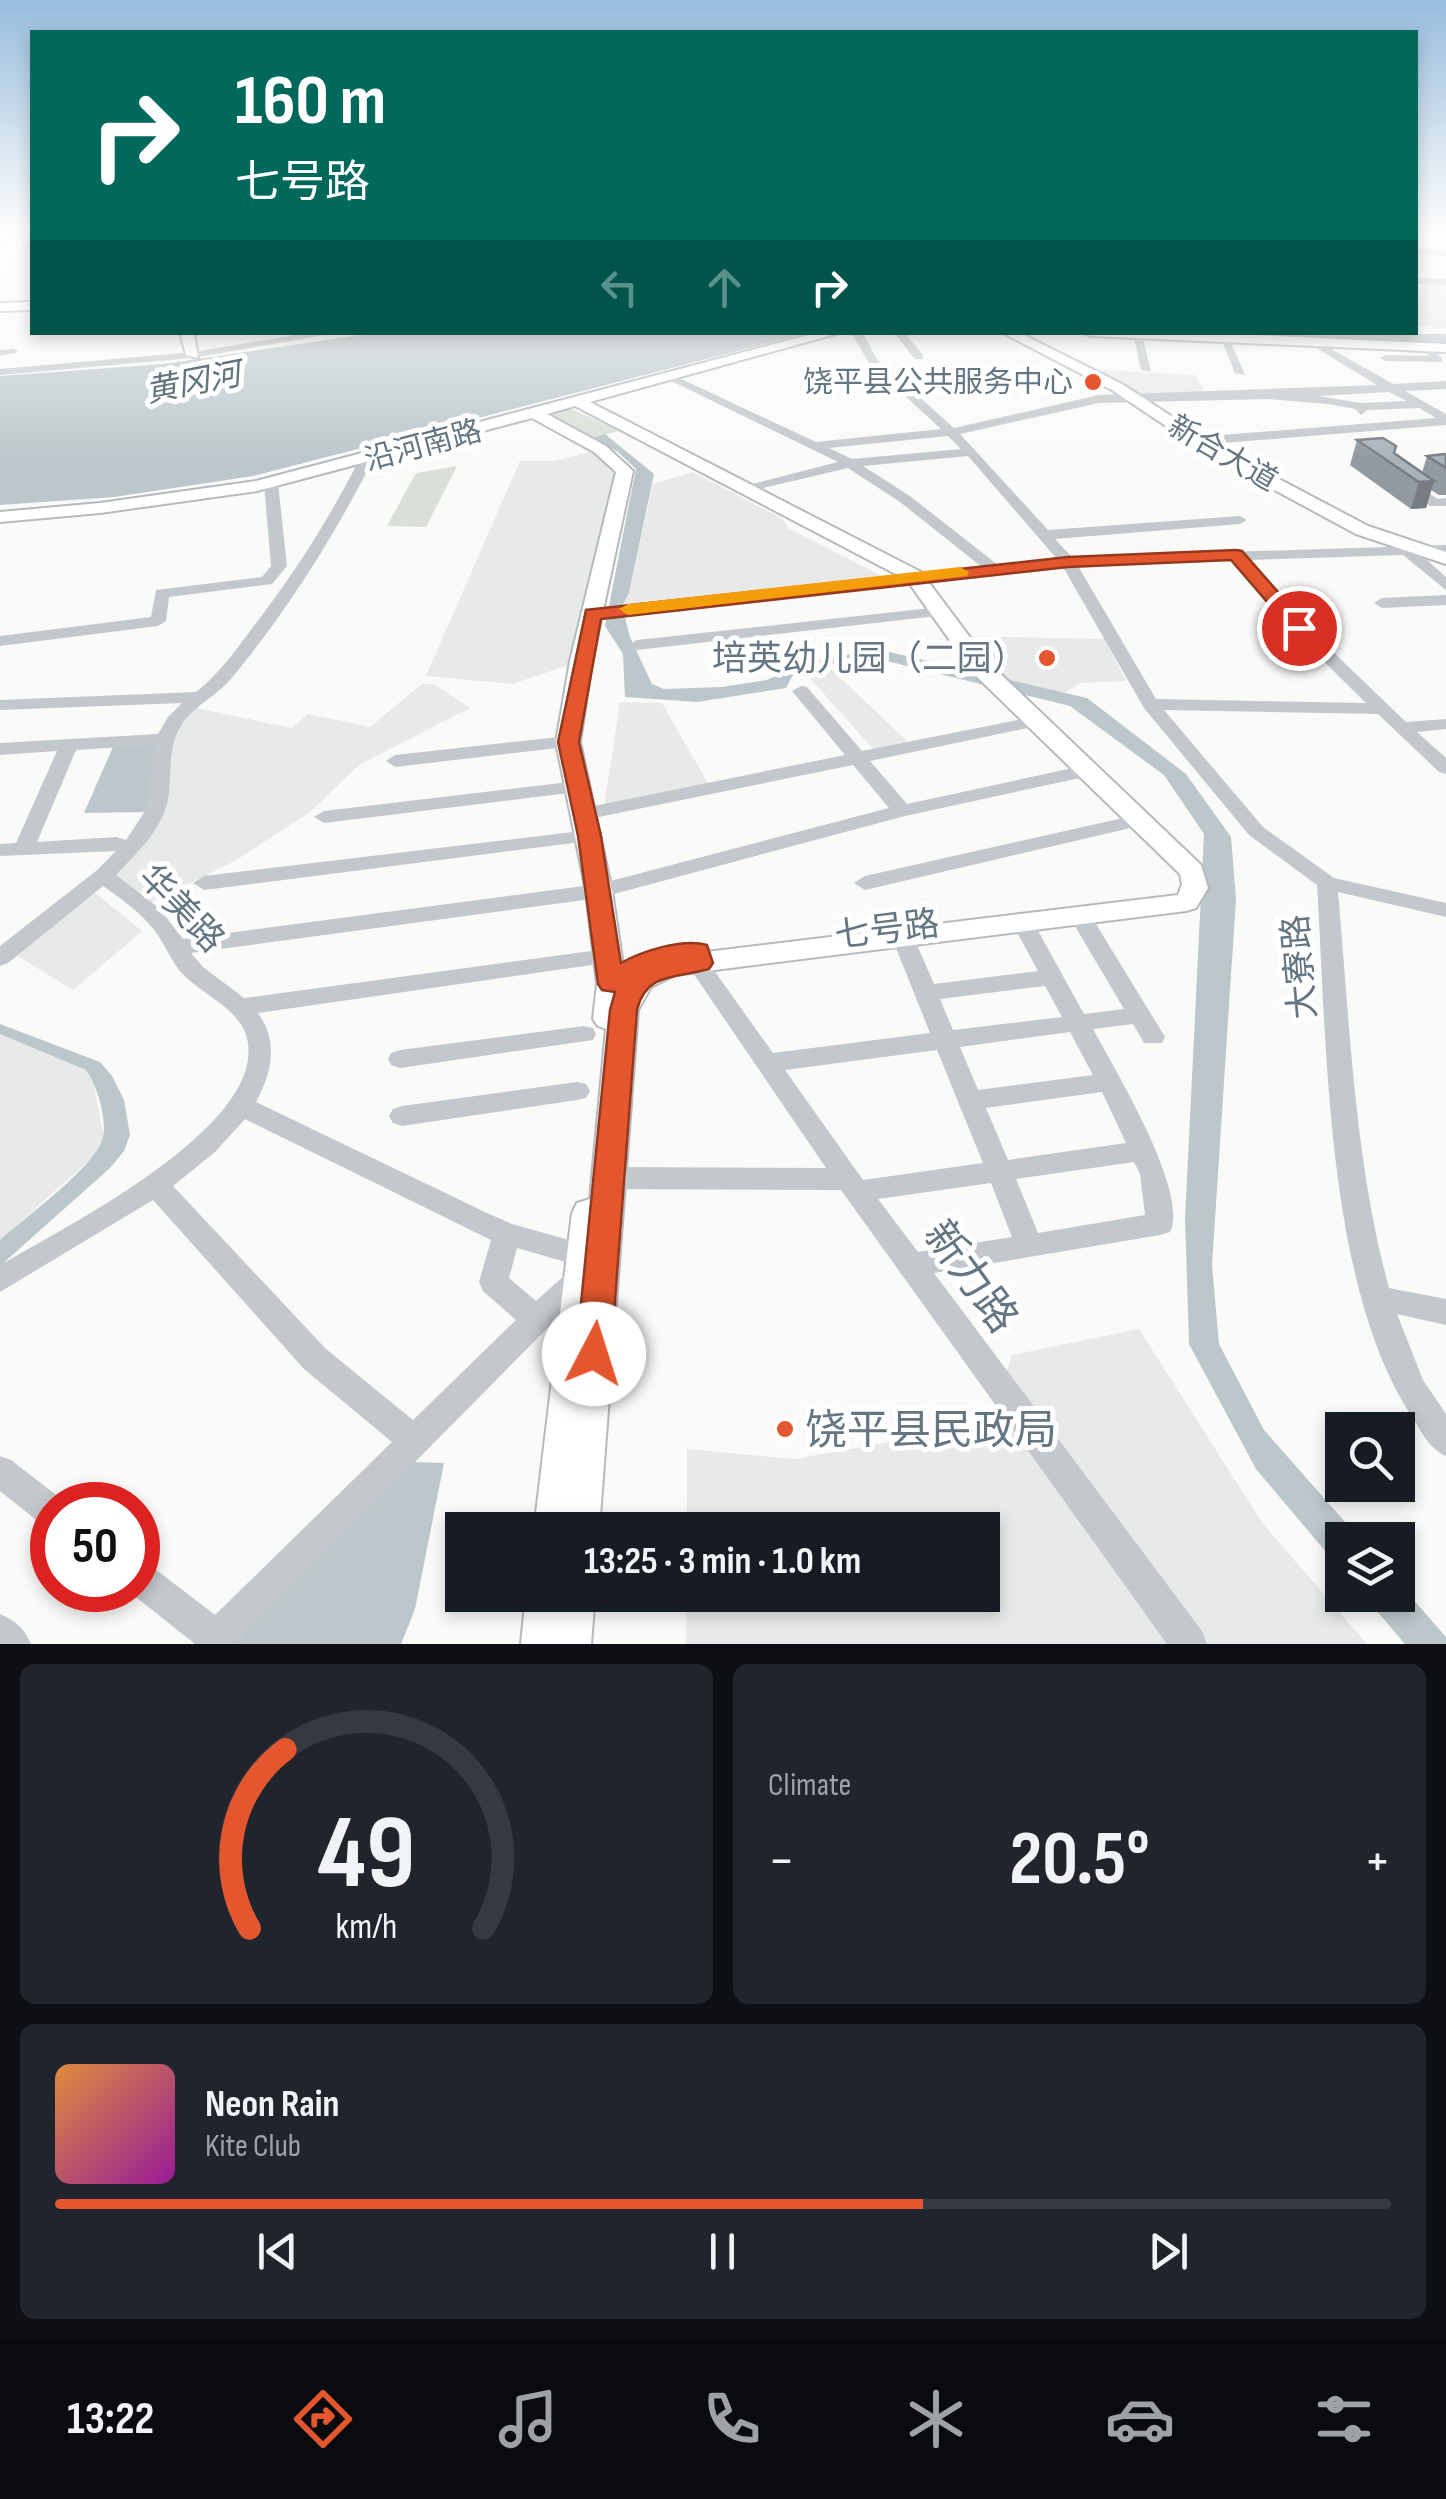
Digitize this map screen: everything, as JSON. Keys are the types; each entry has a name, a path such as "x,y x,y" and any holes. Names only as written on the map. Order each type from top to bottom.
{"main road":[{"path":"189,335 193,355"},
{"name":"沿河南路","path":"0,517 180,498 271,483 826,335"},
{"name":"新合大道","path":"1012,335 1114,385 1197,441 1362,530 1446,558"},
{"path":"1158,335 1314,342 1394,340 1441,349"},
{"path":"574,403 909,577 975,667"},
{"path":"536,414 600,449 625,471 568,742 623,1010 609,1178 587,1280 579,1512"},
{"path":"909,577 931,613 975,667 1196,882 1196,889 1178,897"},
{"path":"1002,694 1172,857"},
{"name":"七号路","path":"699,957 1080,916 1178,897"},
{"name":"七号路","path":"616,976 650,973 699,957 1178,897"},
{"path":"558,1512 587,1280 616,976"},
{"path":"543,1644 546,1612"},
{"path":"569,1644 572,1612"}],"street":[{"path":"0,372 193,355 318,335"},
{"name":"大寮路","path":"858,335 873,362 972,452 1068,562 1150,704 1256,831 1326,883 1340,1050 1364,1250 1398,1369 1428,1421 1446,1441"},
{"path":"900,335 918,357"},
{"path":"1136,335 1147,370"},
{"path":"1224,338 1241,374"},
{"path":"1314,342 1364,376 1395,388 1446,420"},
{"path":"1386,358 1438,360 1441,349"},
{"path":"670,377 850,463 905,499 994,569"},
{"path":"814,446 952,432 1072,403 1446,384"},
{"path":"1114,385 1180,386"},
{"path":"1268,396 1328,400 1360,409 1422,404"},
{"path":"1197,441 1446,420"},
{"path":"745,490 850,463 972,452"},
{"path":"0,748 167,738 177,718 208,696 266,622 332,523 366,460"},
{"path":"1426,474 1396,476 1435,503 1446,502"},
{"path":"0,641 158,621 162,593 267,581 279,566 271,483"},
{"path":"1045,536 1240,520"},
{"path":"592,614 1068,562 1446,549"},
{"path":"1415,550 1446,585"},
{"path":"1236,555 1299,628 1446,768"},
{"path":"1382,603 1446,600"},
{"path":"637,645 931,613"},
{"path":"801,691 902,811"},
{"path":"0,705 208,696"},
{"path":"1150,704 1384,709"},
{"path":"204,882 587,825 858,759 1028,723"},
{"path":"1402,728 1446,724"},
{"name":"华美路","path":"167,738 156,808 147,828 104,876 157,918 188,964 242,1006"},
{"path":"394,761 568,742"},
{"path":"24,848 69,745"},
{"path":"177,947 599,891 902,811 1082,772"},
{"path":"324,817 578,788"},
{"path":"865,883 1132,822"},
{"path":"0,850 116,843 128,850"},
{"path":"0,958 104,876"},
{"path":"1326,883 1446,910"},
{"path":"766,1063 1077,1024 1147,1026 1080,916"},
{"path":"912,1265 1160,1224 1153,1174 1109,1082 1023,923"},
{"path":"903,938 1030,1246"},
{"name":"新力路","path":"699,957 766,1063 1188,1644"},
{"path":"0,1280 155,1184 224,1130 243,1107 262,1064 258,1036 242,1006 616,976"},
{"path":"925,994 1052,978"},
{"path":"400,1059 584,1034"},
{"path":"969,1101 1109,1082"},
{"path":"402,1116 576,1091"},
{"path":"160,1596 213,1641 412,1439 537,1320 587,1280 507,1234 243,1107"},
{"path":"609,1178 853,1185 1000,1172 1142,1152"},
{"path":"155,1184 315,1358 412,1439"},
{"path":"507,1234 493,1282 537,1320"},
{"path":"1378,1298 1446,1312"},
{"path":"0,1471 30,1495"},
{"path":"0,1632 13,1644"}],"shaded area":[{"path":"1418,309 1446,309 1446,328 1418,326"},
{"path":"1096,372 1196,375 1206,395 1135,394"},
{"path":"570,408 619,431 592,438 546,415"},
{"path":"600,449 625,471 581,661 512,684 426,676 520,461 555,461"},
{"path":"457,466 426,527 387,526 416,473"},
{"path":"693,472 783,519 788,528 882,576 622,606 629,593 653,484"},
{"name":"培英幼儿园（二园）","path":"959,636 1105,639 1126,681 1082,683 1061,694 1027,686 997,677"},
{"path":"830,668 908,742 875,751 808,676"},
{"path":"422,684 434,684 470,708 359,765 310,812 235,861 151,902 109,874 134,850 171,739 195,708 292,728 308,714 370,727"},
{"path":"620,702 662,703 709,785 604,807"},
{"path":"94,892 142,931 73,990 16,955"},
{"path":"0,1034 86,1069 93,1080 104,1139 93,1157 0,1240"},
{"path":"1139,1329 1263,1524 1325,1596 1325,1612 1339,1612 1367,1644 686,1644 687,1612 1000,1612 1000,1512 687,1512 687,1449 795,1459 989,1424 1012,1355"}],"water":[{"path":"1446,334 1446,342 1278,335"},
{"name":"黄冈河","path":"361,335 800,335 253,476 114,497 0,505 0,376 163,364"},
{"path":"605,434 654,474 629,593 622,606 630,637 652,684 664,689 722,687 767,680 810,661 889,652 1087,698 1186,774 1231,837 1236,899 1212,1265 1219,1344 1264,1430 1345,1522 1325,1522 1325,1551 1256,1469 1189,1344 1185,1219 1204,834 1164,775 1070,706 891,662 851,659 793,675 786,688 697,702 625,697 623,654 605,626 636,469 618,452 592,438"},
{"path":"158,743 146,812 84,813 113,747"},
{"path":"0,1024 100,1062 124,1100 130,1135 124,1151 110,1168 0,1266 0,1240 88,1162 103,1137 104,1121 86,1070 0,1034"},
{"path":"413,1462 444,1463 415,1609 401,1644 232,1644"},
{"path":"1415,1601 1446,1637 1446,1644 1405,1644 1378,1612 1415,1612"}],"building":[{"path":"1383,438 1396,446 1394,453 1434,481 1419,482 1357,440"},
{"path":"1444,454 1446,468 1427,456"}],"slow traffic":[{"path":"628,609 960,572"}],"place":[{"name":"饶平县公共服务中心","path":"1093,382"},
{"name":"培英幼儿园（二园）","path":"1047,658"},
{"name":"饶平县民政局","path":"785,1429"}],"route":[{"path":"594,1354 623,1010 629,987 650,973 700,963 698,951 655,959 634,966 611,984 590,836 568,742 592,614 1068,562 1236,555 1299,628"}]}
